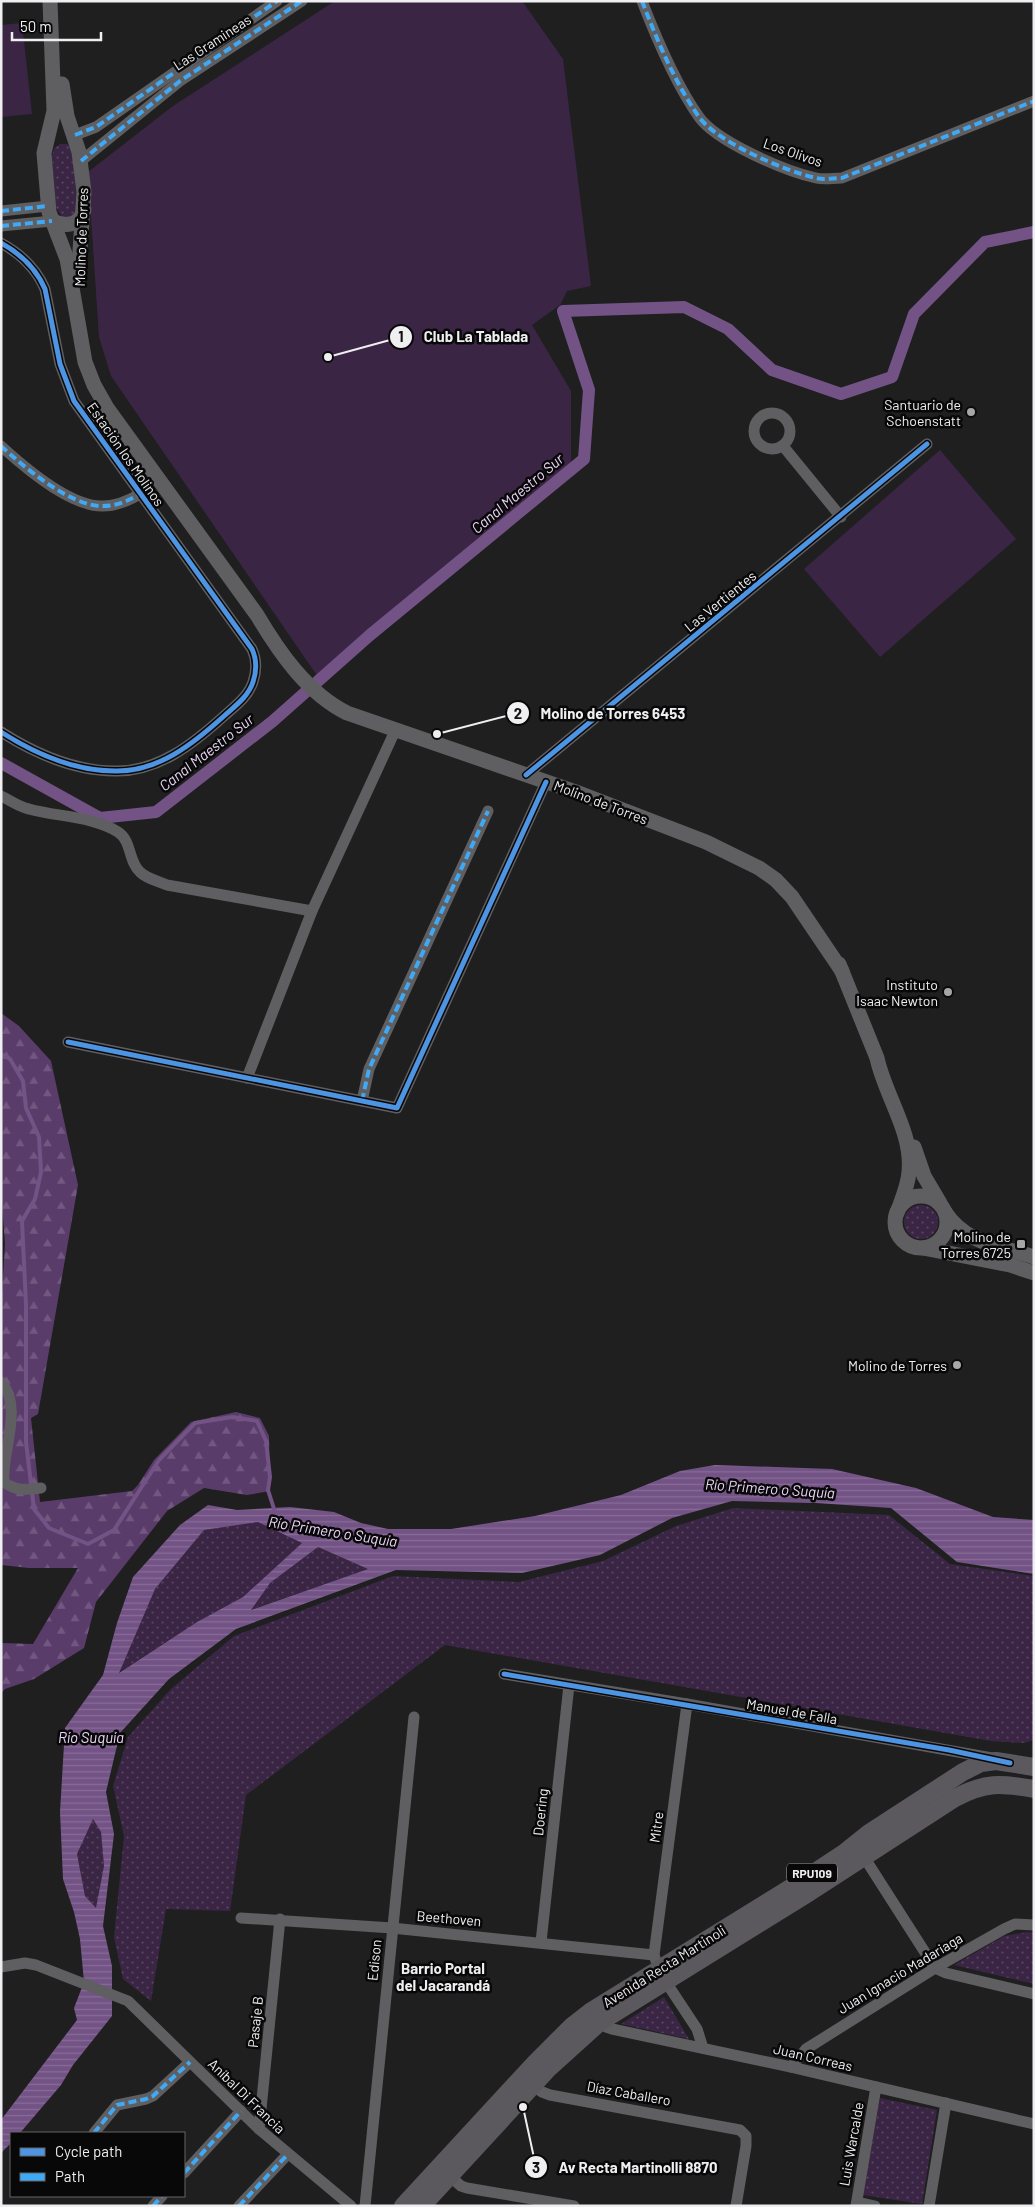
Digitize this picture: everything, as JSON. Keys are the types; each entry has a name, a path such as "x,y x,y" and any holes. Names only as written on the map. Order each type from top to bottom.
{"main road":[{"name":"Molino de Torres","path":"50,1 54,111 44,150 48,206 67,259 77,311 80,342 89,374 107,408 248,611 300,675 317,692 339,709 546,782 706,842 726,846 768,866 784,880 814,917 836,955 877,1058 888,1079 920,1166 942,1207 958,1228 968,1236 987,1244 1034,1258"},
{"name":"Molino de Torres","path":"51,17 65,110 81,161 84,210 78,251 77,311"},
{"path":"44,150 52,139 74,135"},
{"path":"52,221 73,224 80,219 84,210"},
{"name":"Molino de Torres","path":"877,1058 880,1073 908,1148 908,1180 897,1212"},
{"path":"919,1248 934,1244 944,1233 947,1218 942,1207 928,1197 913,1197 897,1212 896,1228 904,1241 919,1248 1010,1265 1034,1273"},
{"name":"Manuel de Falla","path":"963,1772 989,1761 1025,1764"},
{"name":"Avenida Recta Martinoli","path":"403,2206 445,2171 527,2081 572,2026 595,2017 659,1969 805,1878 844,1852 869,1832 963,1772"},
{"name":"Avenida Recta Martinoli","path":"659,1969 864,1857 955,1798 999,1777 1034,1780"},
{"name":"RPU109","path":"985,1785 1001,1784 1034,1790"},
{"name":"Avenida Recta Martinoli","path":"422,2206 445,2171"}],"street":[{"name":"Las Gramineas","path":"161,88 277,1"},
{"name":"Las Gramineas","path":"161,88 302,1"},
{"name":"Los Olivos","path":"642,1 676,76 698,117 705,125 716,134 757,156 816,178 842,178 1034,101"},
{"path":"74,135 96,127 139,97 161,88"},
{"path":"81,161 147,107 161,88"},
{"path":"1,212 48,206"},
{"path":"1,226 52,221"},
{"name":"Estación los Molinos","path":"1,243 24,258 40,278 47,295 60,364 69,392 252,649 256,658 253,684 247,695 215,724 177,754 140,768 116,772 76,765 44,754 1,732"},
{"name":"Las Vertientes","path":"526,775 927,444"},
{"path":"1,446 23,465 60,491 86,504 102,506 119,504 140,494"},
{"path":"783,446 841,516"},
{"path":"247,1078 312,911 395,730"},
{"path":"68,1042 397,1108 546,782"},
{"path":"1,796 27,809 105,826 120,834 129,846 133,862 139,871 148,878 167,885 312,911"},
{"path":"362,1101 369,1069 488,811"},
{"path":"1,1382 10,1402 11,1420 3,1472 4,1482 11,1488 23,1490 40,1488"},
{"name":"Manuel de Falla","path":"504,1674 687,1704 1025,1764"},
{"name":"Doering","path":"541,1942 569,1685"},
{"name":"Mitre","path":"659,1969 687,1704"},
{"name":"Edison","path":"365,2206 414,1717"},
{"path":"949,1750 956,1757 963,1772"},
{"path":"864,1857 935,1968 946,1973 1034,1994"},
{"name":"Beethoven","path":"241,1918 280,1919 541,1942 659,1969"},
{"name":"Pasaje B","path":"259,2129 280,1919"},
{"name":"Juan Ignacio Madariaga","path":"791,2067 806,2049 935,1968 1015,1924 1034,1925"},
{"name":"Aníbal Di Francia","path":"1,1967 25,1963 36,1965 124,1999 259,2129 351,2206"},
{"path":"659,1969 697,2029 703,2048"},
{"name":"Juan Correas","path":"595,2017 612,2029 791,2067 1034,2124"},
{"path":"95,2132 118,2105 146,2100 153,2096 190,2062"},
{"name":"Díaz Caballero","path":"527,2081 550,2094 735,2127 746,2136 736,2206"},
{"name":"Luis Warcalde","path":"856,2204 876,2087"},
{"path":"929,2206 946,2103"},
{"path":"185,2172 241,2111"},
{"path":"239,2206 288,2154"},
{"path":"445,2171 466,2188 574,2206"},
{"path":"856,2204 875,2206"}],"shaded area":[{"path":"335,1 522,1 563,59 591,286 567,291 560,305 532,325 571,391 571,464 456,564 318,677 111,376 99,337 88,172 173,106"},
{"path":"22,23 32,114 1,117 1,25"},
{"path":"60,144 67,144 73,149 78,212 69,218 62,217 56,207 52,156 54,148"},
{"path":"940,450 1016,539 880,657 804,569"},
{"path":"921,1205 933,1210 938,1222 933,1234 921,1239 909,1234 904,1222 909,1210"},
{"path":"733,1508 889,1515 950,1564 1034,1576 1034,1740 1024,1743 991,1741 445,1645 246,1795 230,1911 166,1909 151,2001 123,1979 114,1937 124,1836 113,1786 128,1737 171,1689 234,1636 393,1576 519,1582 603,1561 676,1526"},
{"path":"258,1521 302,1543 243,1597 197,1622 118,1673 155,1589 204,1530"},
{"path":"318,1547 369,1569 250,1610 270,1583"},
{"path":"93,1818 101,1832 104,1866 97,1909 85,1896 77,1854"},
{"path":"1027,1932 1034,1933 1034,1984 954,1965 1004,1936"},
{"path":"664,1997 689,2039 621,2024"},
{"path":"880,2098 937,2110 922,2204 863,2195"}],"green space":[{"path":"1,1013 19,1026 51,1061 78,1185 38,1414 31,1418 40,1502 132,1491 154,1460 191,1422 236,1412 260,1418 269,1436 270,1491 247,1495 204,1488 167,1511 96,1602 84,1648 34,1679 5,1689 1,1693 1,1643 33,1644 78,1568 29,1568 1,1565 1,1311 5,1244 1,1189"}],"water":[{"name":"Río Suquía","path":"715,1465 832,1469 916,1488 993,1517 1034,1520 1034,1574 957,1562 891,1508 816,1503 732,1501 672,1518 600,1555 522,1573 396,1570 236,1629 169,1679 120,1733 106,1792 114,1834 103,1926 112,1966 112,2016 73,2065 61,2085 21,2132 10,2132 10,2144 1,2153 1,2120 77,2020 74,2008 84,1982 80,1939 74,1912 63,1879 60,1812 65,1728 103,1675 117,1623 133,1577 180,1525 208,1505 237,1510 290,1507 334,1512 361,1523 388,1529 451,1529 535,1516 621,1495 680,1471","holes":["258,1522 302,1543 243,1597 197,1622 119,1673 155,1589 204,1530","318,1547 368,1569 251,1610 270,1583","93,1819 101,1832 104,1866 96,1908 85,1896 77,1854"]}],"waterway":[{"name":"Canal Maestro Sur","path":"1,763 100,818 156,812 273,721 370,635 584,459 589,390 563,311 684,307 728,329 772,370 841,394 892,377 914,314 985,242 1034,232"},
{"name":"Río Primero o Suquía","path":"1,1054 10,1059 23,1081 26,1108 39,1137 41,1172 35,1199 22,1221 26,1305 26,1442 34,1509 49,1528 88,1544 114,1530 159,1460 195,1423 232,1417 257,1421 266,1441 270,1477 268,1490 275,1512"}],"marked path":[{"path":"75,135 96,127 277,1"},
{"path":"81,161 180,81 302,1"},
{"path":"642,1 674,76 690,104 708,127 753,154 787,169 816,178 842,178 1034,101"},
{"path":"1,211 48,206"},
{"path":"1,226 52,221"},
{"path":"1,446 49,484 63,493 90,505 113,505 122,503 140,494"},
{"path":"362,1101 369,1069 488,811"},
{"path":"95,2132 117,2105 153,2096 190,2062"},
{"path":"185,2172 241,2111"},
{"path":"239,2206 288,2154"},
{"path":"153,2206 161,2197"}],"cycle path":[{"path":"1,243 27,262 37,274 45,289 60,364 74,401 252,649 256,665 251,687 237,705 187,746 146,767 115,771 85,768 41,754 1,732"},
{"path":"526,775 927,444"},
{"path":"68,1042 397,1108 546,782"},
{"path":"504,1674 949,1750 1010,1763"}],"place":[{"name":"Club La Tablada","path":"328,357"},
{"name":"Santuario de Schoenstatt","path":"971,412"},
{"name":"Molino de Torres 6453","path":"437,734"},
{"name":"Instituto Isaac Newton","path":"948,992"},
{"name":"Molino de Torres 6725","path":"1021,1244"},
{"name":"Molino de Torres","path":"957,1365"},
{"name":"Av Recta Martinolli 8870","path":"523,2107"}],"district":[{"name":"Barrio Portal del Jacarandá","path":"443,1976"}]}
